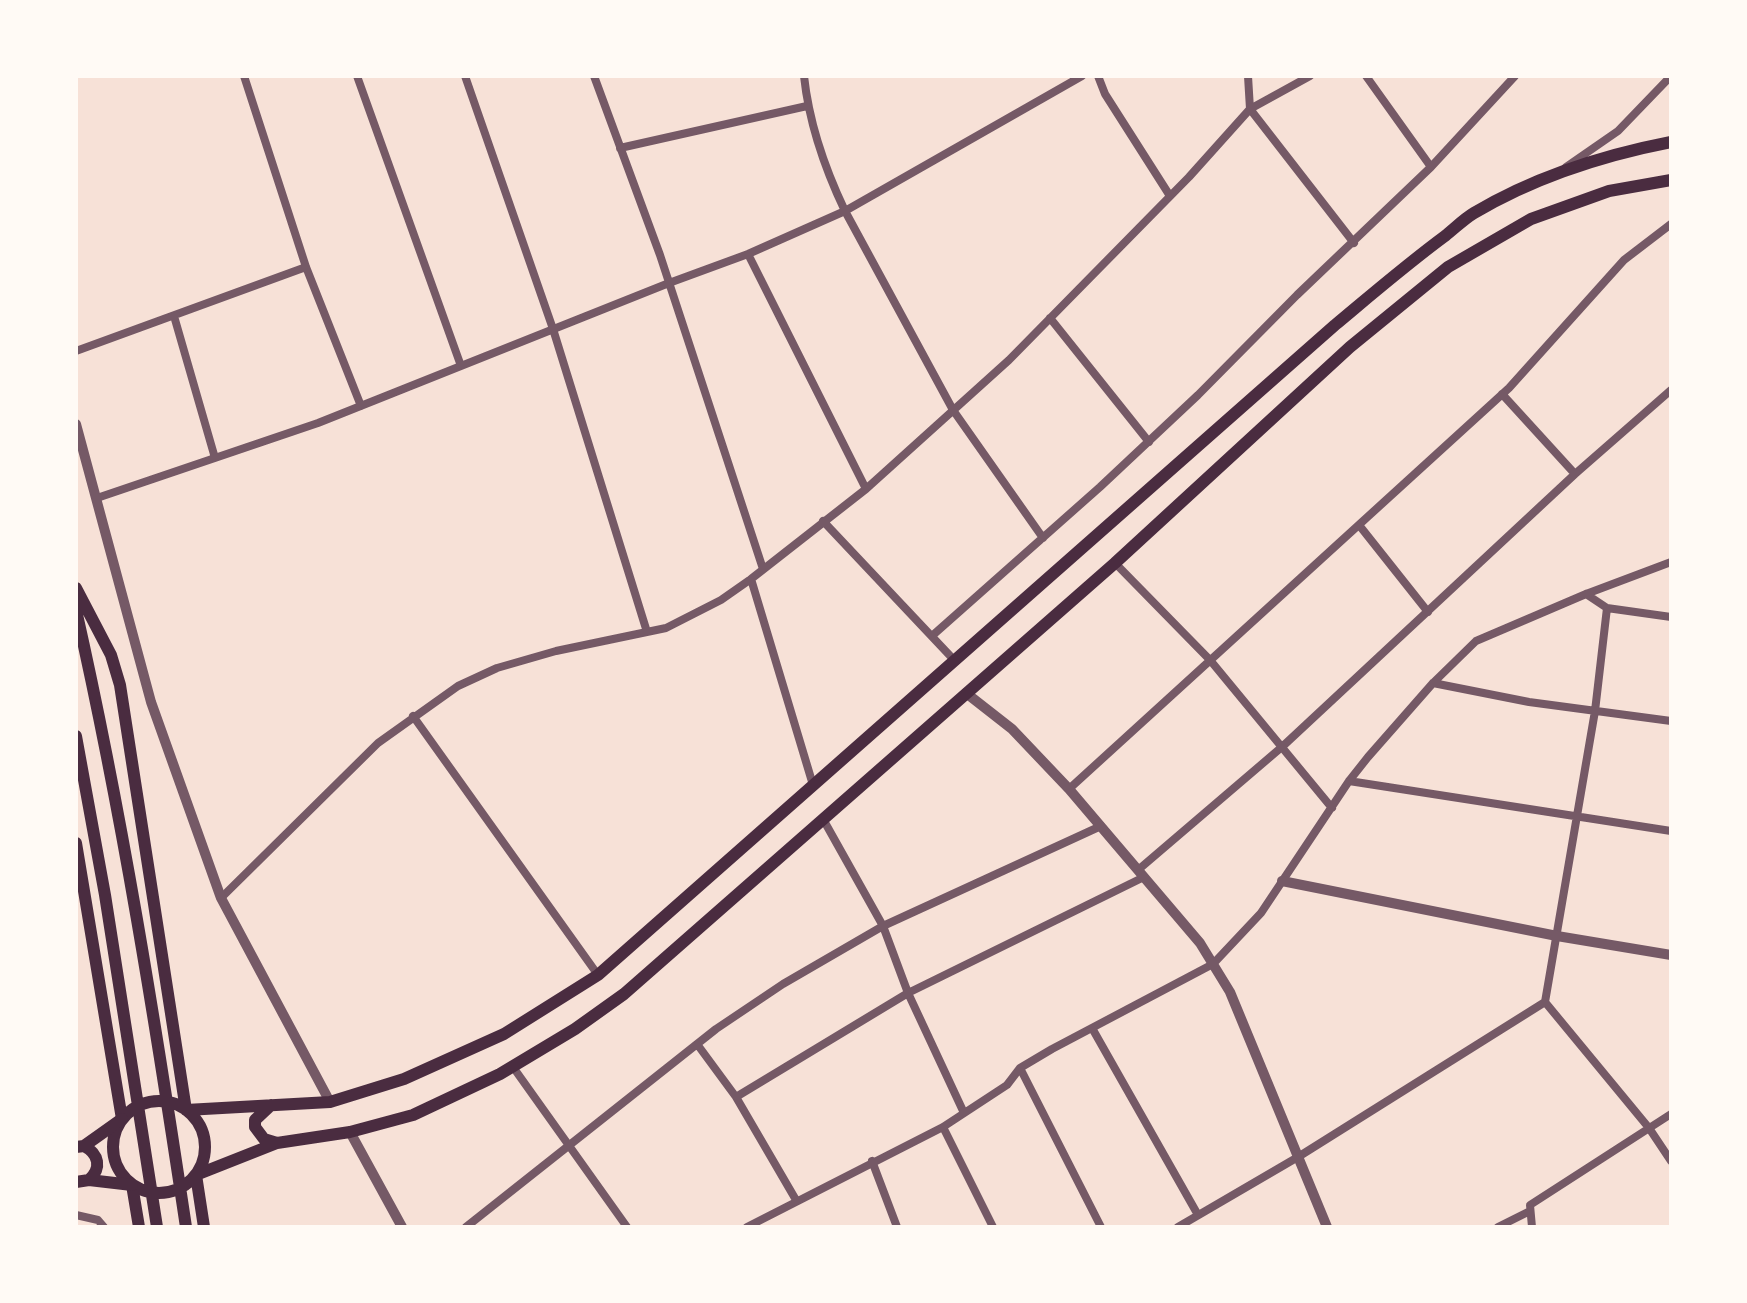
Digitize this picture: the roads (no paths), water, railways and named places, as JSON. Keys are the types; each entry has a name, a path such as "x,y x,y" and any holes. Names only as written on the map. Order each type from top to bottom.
{"main road":[{"path":"186,1110 330,1102 404,1079 504,1034 598,975 1124,509 1413,259 1472,214 1508,195 1554,175 1643,147 1671,142"},
{"path":"196,1175 277,1143 350,1132 413,1115 513,1067 575,1029 624,994 1115,563 1350,347 1448,267 1531,219 1609,191 1671,180"},
{"path":"76,588 102,636 120,685 186,1110"},
{"path":"76,610 105,740 164,1079 186,1227"},
{"path":"77,742 157,1227"},
{"path":"76,843 122,1119 115,1132 115,1161 121,1175 132,1185 159,1194 173,1192 196,1175 203,1162 205,1147 203,1133 196,1120 173,1103 159,1101 132,1109 122,1119 80,1146"},
{"path":"271,1105 255,1120 255,1127 264,1139 277,1143"},
{"path":"80,1146 92,1151 98,1160 97,1170 82,1181"},
{"path":"196,1175 204,1227"},
{"path":"82,1181 132,1185"},
{"path":"132,1185 139,1227"}],"street":[{"path":"244,76 306,267 361,406"},
{"path":"357,76 461,366"},
{"path":"465,76 553,329 647,632"},
{"path":"594,76 669,283 763,569"},
{"path":"804,76 807,106 832,185 845,211 953,410 1043,538"},
{"path":"97,498 361,406 748,254 845,211 1082,76"},
{"path":"1098,76 1105,94 1170,196"},
{"path":"1248,76 1250,109 1354,243"},
{"path":"221,898 378,743 458,686 497,668 556,651 666,628 721,600 751,579 866,489 953,410 1050,318 1250,109 1310,76"},
{"path":"1366,76 1431,167"},
{"path":"933,635 1149,442 1431,167 1515,76"},
{"path":"1554,175 1618,131 1671,76"},
{"path":"620,148 807,106"},
{"path":"1069,789 1502,394 1624,260 1671,224"},
{"path":"748,254 866,489"},
{"path":"76,351 306,267"},
{"path":"174,316 215,458"},
{"path":"1050,318 1149,442"},
{"path":"736,1097 908,993 1141,874 1575,474 1670,392"},
{"path":"1502,394 1575,474"},
{"path":"76,424 151,702 221,898 330,1102"},
{"path":"823,521 955,661"},
{"path":"1359,525 1428,612"},
{"path":"747,1227 943,1127 1007,1085 1020,1068 1213,964 1261,913 1349,781 1433,683 1476,641 1671,562"},
{"path":"1115,563 1210,660 1332,808"},
{"path":"751,579 813,785"},
{"path":"1586,594 1607,608 1671,617"},
{"path":"1178,1227 1298,1157 1545,1002 1595,711 1607,608"},
{"path":"1433,683 1529,702 1671,721"},
{"path":"966,693 1012,729 1069,789 1200,943 1230,992 1327,1227"},
{"path":"413,716 598,975"},
{"path":"1349,781 1671,831"},
{"path":"823,819 883,926 908,993 964,1113"},
{"path":"466,1227 697,1044 783,984 883,926 1101,826"},
{"path":"1282,881 1557,936 1671,955"},
{"path":"1545,1002 1649,1128 1671,1161"},
{"path":"1092,1028 1198,1215"},
{"path":"697,1044 736,1097 796,1200"},
{"path":"513,1067 627,1227"},
{"path":"1020,1068 1101,1227"},
{"path":"1532,1227 1530,1205 1671,1114"},
{"path":"943,1127 993,1227"},
{"path":"350,1132 402,1227"},
{"path":"872,1161 897,1227"},
{"path":"1498,1227 1530,1211"},
{"path":"76,1215 98,1220 104,1227"}]}
